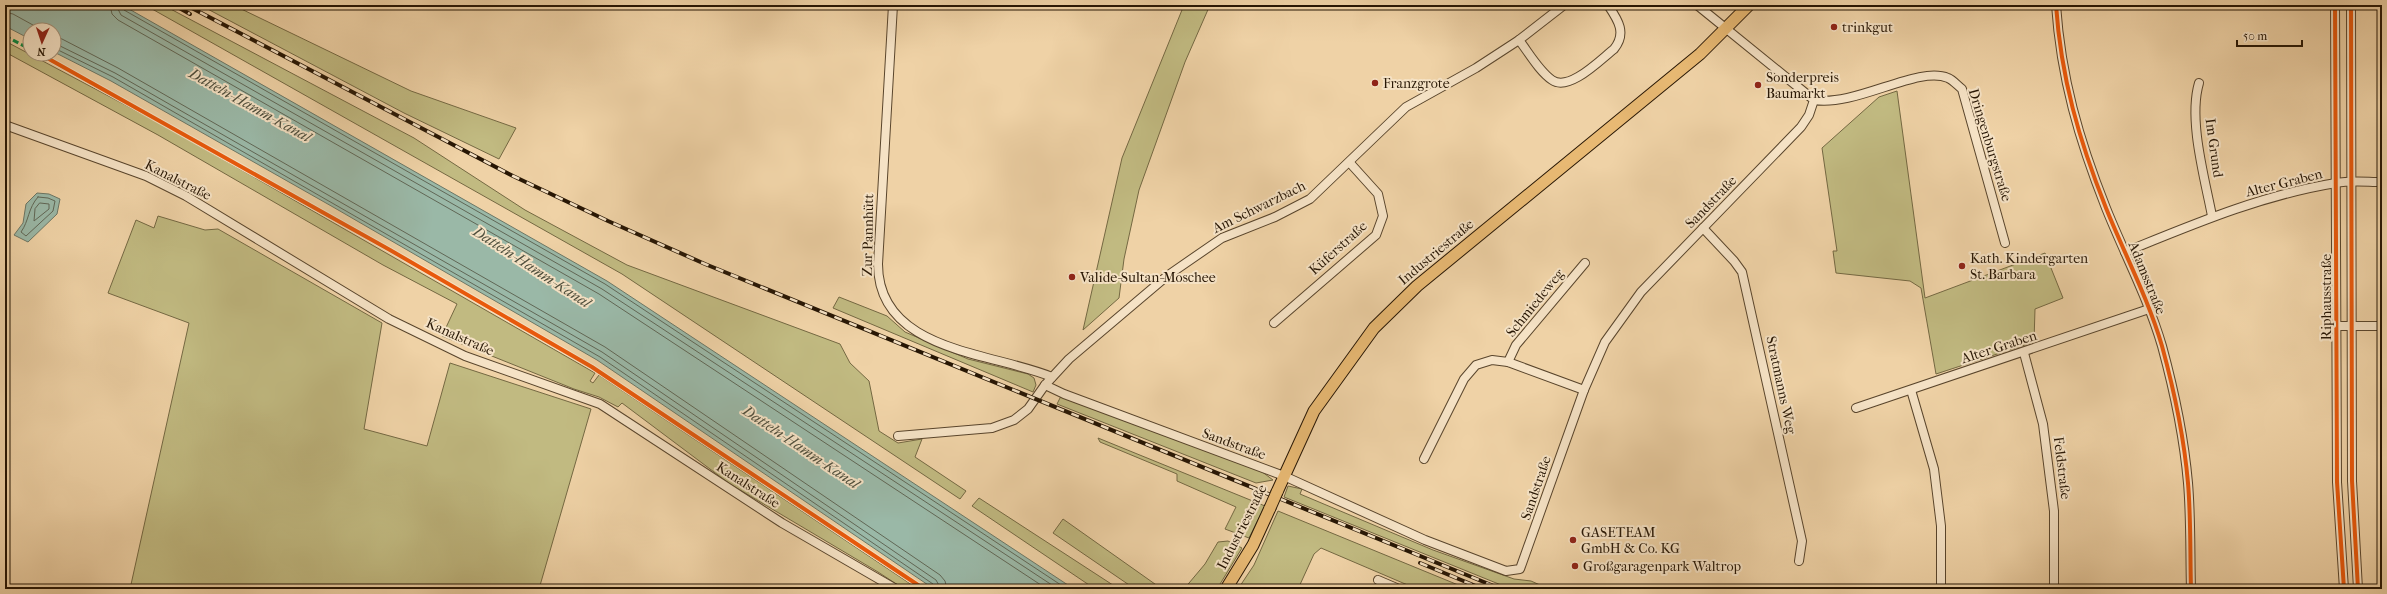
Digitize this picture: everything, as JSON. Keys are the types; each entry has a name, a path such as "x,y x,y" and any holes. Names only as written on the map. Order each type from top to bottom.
{"main road":[{"name":"Industriestraße","path":"1226,589 1253,545 1314,411 1374,328 1417,286 1668,80 1727,29 1748,5"}],"street":[{"name":"Zur Pannhütt","path":"893,5 878,264 878,274 885,300 904,324 919,333 963,352 1052,377"},
{"name":"Am Schwarzbach","path":"898,436 1006,425 1028,409 1045,385 1069,359 1167,276 1222,238 1275,216 1310,199 1350,163 1384,127 1406,108 1476,68 1519,40 1564,5"},
{"path":"1519,40 1551,80 1559,84 1570,82 1614,49 1618,42 1621,34 1620,23 1608,5"},
{"path":"1697,5 1814,100"},
{"name":"Adamsstraße","path":"2056,5 2069,100 2088,161 2149,309 2161,345 2183,444 2188,482 2191,589"},
{"name":"Riphausstraße","path":"2335,5 2337,183 2337,482 2344,589"},
{"name":"Riphausstraße","path":"2351,5 2352,481 2358,589"},
{"name":"Dringenburgstraße","path":"1814,100 1828,103 1871,93 1928,74 1949,78 1962,89 2005,242"},
{"name":"Im Grund","path":"2199,84 2194,98 2200,156 2212,216"},
{"name":"Sandstraße","path":"1045,385 1064,394 1284,476 1425,540 1506,571 1513,572 1522,566 1584,390 1606,342 1641,292 1801,126 1809,115 1814,100"},
{"name":"Kanalstraße","path":"5,125 146,176 186,196 389,319 465,356 600,404 782,523 896,589"},
{"name":"Küferstraße","path":"1274,323 1376,235 1383,216 1378,194 1350,163"},
{"name":"Alter Graben","path":"2125,252 2212,216 2267,198 2337,183 2382,182"},
{"name":"Stratmanns Weg","path":"1703,228 1742,272 1802,541 1798,561"},
{"name":"Schmiedeweg","path":"1508,362 1516,345 1585,263"},
{"name":"Alter Graben","path":"1856,408 2024,353 2149,309"},
{"path":"2337,326 2382,326"},
{"name":"Feldstraße","path":"2024,353 2043,424 2054,511 2054,589"},
{"path":"1424,459 1464,379 1476,365 1492,360 1508,362 1584,390"},
{"path":"1911,390 1934,469 1941,526 1941,589"},
{"path":"1378,580 1399,589"}],"shaded area":[{"path":"145,5 163,5 414,138 525,210 627,265 840,344 850,363 869,381 879,431 898,443 922,439 915,457 966,491 960,499 622,274"},
{"path":"200,5 233,5 411,91 516,128 499,159 404,113"},
{"path":"1184,5 1210,5 1185,62 1139,190 1124,259 1119,298 1083,330 1122,158"},
{"path":"5,41 22,50 22,61 5,52"},
{"path":"23,62 45,62 165,126 595,373 590,381 593,383 599,375 918,589 904,589 730,484 622,403 618,407 599,397 574,389 442,336 457,304 383,265 158,135"},
{"path":"1897,91 1925,298 2045,253 2063,298 2035,309 2034,342 1936,374 1921,288 1910,281 1836,273 1833,251 1837,251 1822,148 1879,97"},
{"path":"158,216 205,230 218,229 382,323 364,429 427,446 450,363 591,409 539,589 130,589 189,323 108,293 136,220 154,228"},
{"path":"839,297 887,316 905,332 968,359 1028,374 1034,378 1036,385 1033,392 833,308"},
{"path":"1061,396 1261,471 1273,480 1256,483 1057,404"},
{"path":"1098,438 1265,506 1249,538 1225,529 1236,507 1177,481 1177,474 1100,442"},
{"path":"1288,486 1302,489 1300,494 1433,550 1514,579 1531,581 1549,589 1511,589 1284,497"},
{"path":"979,498 1119,589 1095,589 972,506"},
{"path":"1278,511 1468,589 1417,589 1321,548 1314,554 1298,589 1238,589 1254,565"},
{"path":"1063,519 1162,589 1135,589 1053,533"},
{"path":"1228,541 1242,548 1217,589 1184,589 1205,564 1218,542"}],"water":[{"name":"Datteln-Hamm-Kanal","path":"5,5 122,5 607,281 1074,589 934,589 597,360 333,207 111,81 62,56 62,22 22,22 22,35 5,26"},
{"path":"37,193 49,194 60,199 57,214 28,242 14,235 23,223 26,204"}],"railway":[{"path":"174,5 190,14"},
{"path":"186,5 513,176 608,221 705,264 1501,589"},
{"path":"1420,563 1483,589"}],"marked path":[{"path":"5,36 22,45"}],"cycle path":[{"path":"2056,5 2062,58 2080,133 2096,183 2150,311 2162,346 2171,380 2181,431 2188,483 2191,589"},
{"path":"2335,5 2337,482 2344,589"},
{"path":"2351,5 2352,481 2358,589"},
{"path":"54,62 390,250 592,367 924,589"}],"place":[{"name":"trinkgut","path":"1834,27"},
{"name":"Franzgrote","path":"1375,83"},
{"name":"Sonderpreis Baumarkt","path":"1758,85"},
{"name":"Kath. Kindergarten St. Barbara","path":"1962,266"},
{"name":"Valide-Sultan-Moschee","path":"1072,277"},
{"name":"GASETEAM GmbH & Co. KG","path":"1573,540"},
{"name":"Großgaragenpark Waltrop","path":"1575,566"}]}
